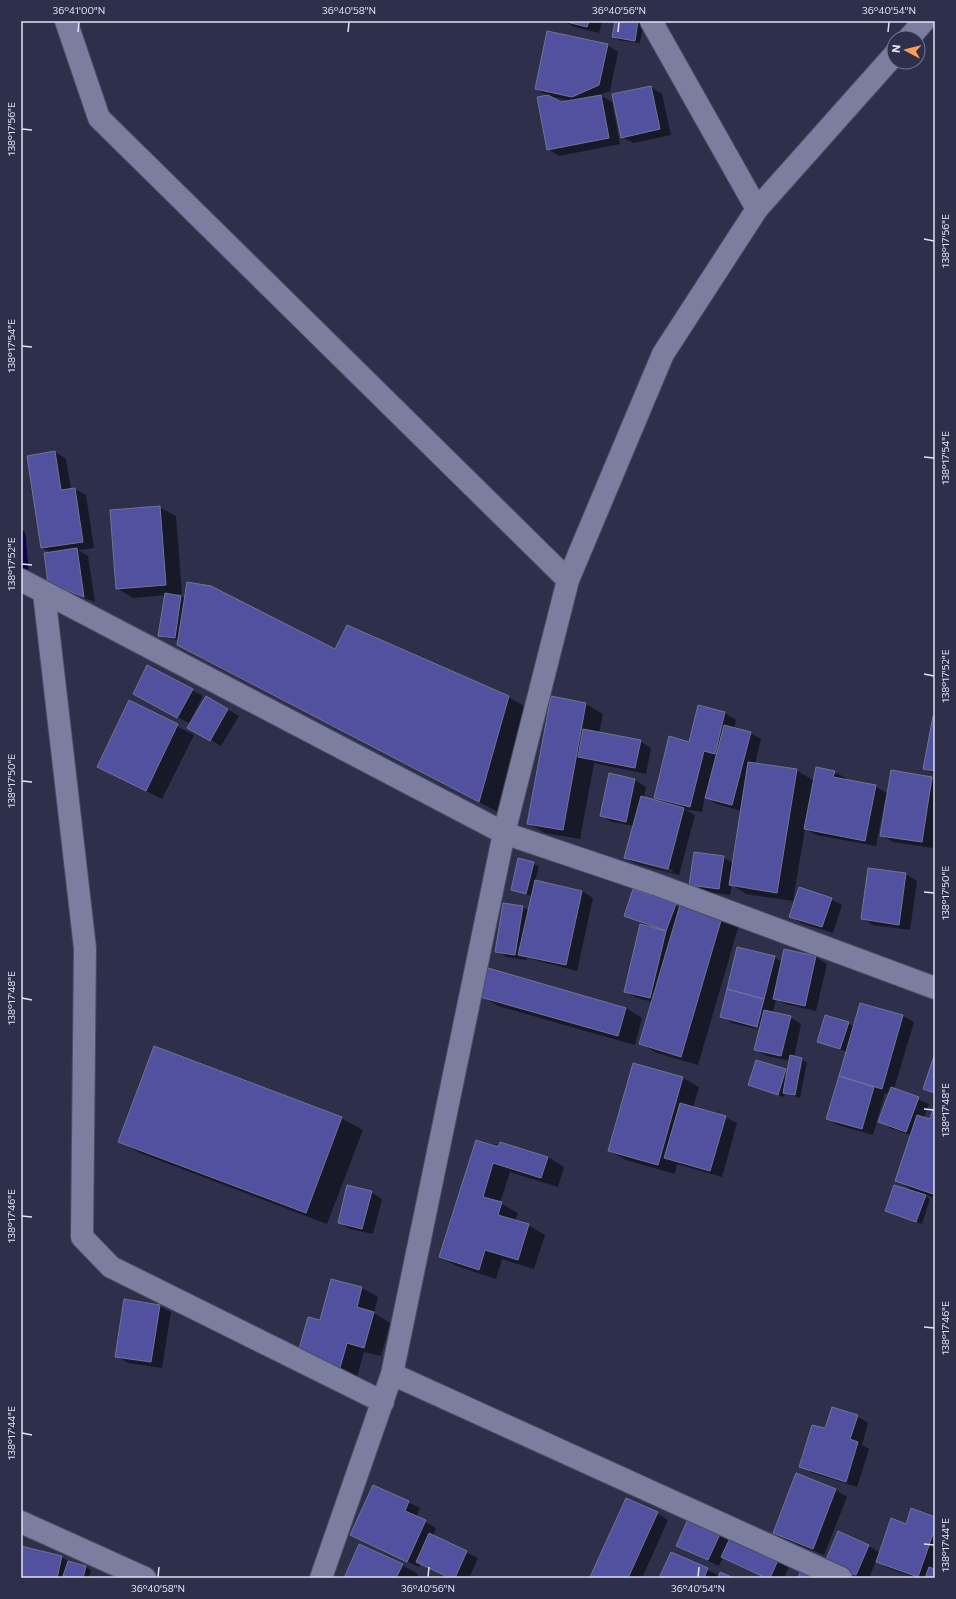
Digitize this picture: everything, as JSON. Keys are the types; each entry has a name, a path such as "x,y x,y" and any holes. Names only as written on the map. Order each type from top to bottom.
{"street":[{"path":"66,21 98,118 568,580"},
{"path":"650,21 756,209"},
{"path":"916,30 924,21"},
{"path":"321,1578 392,1374 504,833 568,580 663,354 756,209 886,64"},
{"path":"21,580 504,833 655,884 935,988"},
{"path":"44,593 85,948 82,1237 111,1267 383,1402"},
{"path":"392,1374 841,1578"},
{"path":"21,1522 145,1578"}],"building":[{"path":"563,21 589,21 587,27"},
{"path":"615,21 638,21 635,41 612,37"},
{"path":"547,31 608,44 599,85 572,97 535,89"},
{"path":"651,86 660,129 621,138 612,94"},
{"path":"548,95 561,102 601,95 609,138 547,150 537,97"},
{"path":"55,451 61,490 75,488 83,542 41,548 27,456"},
{"path":"160,506 166,585 116,589 110,510"},
{"path":"77,548 84,597 48,583 44,553"},
{"path":"187,582 211,586 335,649 347,625 509,696 479,802 177,645"},
{"path":"165,593 181,596 175,638 158,636"},
{"path":"147,665 193,689 177,718 133,694"},
{"path":"206,696 228,709 210,741 187,728"},
{"path":"551,696 586,703 563,830 527,824"},
{"path":"129,700 178,724 146,791 97,767"},
{"path":"698,705 725,712 715,754 704,751 690,807 654,798 669,736 689,742"},
{"path":"933,716 935,717 935,771 923,769"},
{"path":"724,725 751,732 732,805 705,798"},
{"path":"583,729 641,740 635,768 578,757"},
{"path":"748,762 797,769 777,893 729,885"},
{"path":"816,767 835,771 833,777 876,785 865,841 804,829"},
{"path":"891,770 932,777 922,842 880,836"},
{"path":"609,773 635,779 626,822 600,816"},
{"path":"641,796 684,808 668,869 624,858"},
{"path":"694,852 724,856 719,889 689,885"},
{"path":"518,858 534,862 526,894 511,890"},
{"path":"868,868 906,873 899,925 861,919"},
{"path":"535,880 582,891 566,965 518,955"},
{"path":"799,887 832,898 822,927 789,917"},
{"path":"633,889 676,904 666,931 624,916"},
{"path":"503,903 523,906 515,955 495,952"},
{"path":"680,905 722,917 681,1057 639,1044"},
{"path":"640,924 666,931 650,998 624,992"},
{"path":"737,947 775,956 764,999 727,989"},
{"path":"784,949 816,956 805,1006 773,999"},
{"path":"488,968 626,1008 618,1036 480,997"},
{"path":"727,989 764,999 757,1027 720,1017"},
{"path":"860,1003 903,1015 882,1089 839,1076"},
{"path":"764,1010 791,1016 781,1056 754,1050"},
{"path":"825,1015 849,1022 840,1049 817,1042"},
{"path":"154,1046 342,1117 306,1213 118,1142"},
{"path":"935,1053 935,1093 923,1089"},
{"path":"790,1055 802,1058 795,1095 783,1093"},
{"path":"756,1060 786,1069 778,1095 748,1085"},
{"path":"633,1063 683,1077 658,1165 608,1151"},
{"path":"839,1076 874,1087 862,1129 826,1119"},
{"path":"891,1087 919,1097 906,1132 878,1122"},
{"path":"680,1103 726,1116 710,1171 664,1158"},
{"path":"935,1103 935,1187 933,1194 895,1181 917,1115 930,1119"},
{"path":"476,1140 498,1147 500,1142 548,1157 541,1178 493,1163 483,1197 502,1202 498,1215 529,1224 518,1260 485,1250 479,1270 439,1257"},
{"path":"347,1185 372,1191 362,1229 338,1223"},
{"path":"894,1185 926,1195 916,1222 885,1211"},
{"path":"331,1279 362,1287 357,1307 374,1312 364,1348 347,1343 340,1368 297,1356 308,1317 320,1320"},
{"path":"124,1299 160,1305 151,1362 115,1357"},
{"path":"832,1407 858,1415 850,1439 858,1442 846,1482 799,1467 812,1425 825,1428"},
{"path":"796,1473 836,1489 813,1549 773,1533"},
{"path":"373,1485 409,1501 405,1511 426,1520 407,1562 350,1535"},
{"path":"626,1498 658,1512 628,1578 590,1577"},
{"path":"911,1508 935,1517 935,1528 918,1577 876,1562 891,1518 906,1524"},
{"path":"689,1517 721,1532 708,1560 676,1546"},
{"path":"838,1531 869,1545 856,1575 825,1562"},
{"path":"429,1533 467,1551 455,1578 450,1578 416,1562"},
{"path":"731,1536 779,1558 770,1578 766,1578 721,1557"},
{"path":"359,1544 403,1564 396,1578 344,1578"},
{"path":"21,1546 62,1556 57,1578 21,1578"},
{"path":"671,1552 708,1568 704,1578 659,1578"},
{"path":"68,1561 86,1566 83,1578 63,1576"},
{"path":"929,1567 935,1569 935,1578 925,1578"},
{"path":"801,1570 820,1578 798,1578"},
{"path":"720,1572 734,1578 718,1578"}],"waterway":[{"path":"21,535 24,568"}]}
